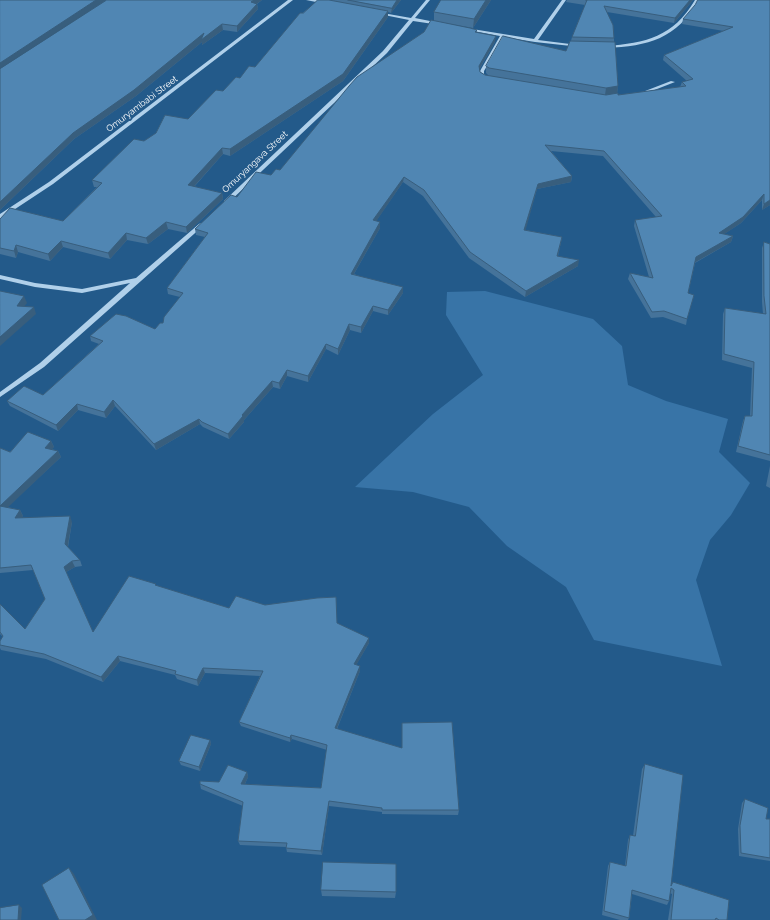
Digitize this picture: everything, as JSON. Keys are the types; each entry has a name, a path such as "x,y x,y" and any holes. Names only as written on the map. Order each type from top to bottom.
{"street":[{"name":"Omuryambabi Street","path":"0,218 51,183 291,0"},
{"path":"308,0 330,4"},
{"name":"Omuryangava Street","path":"219,208 384,52 428,0"},
{"path":"534,41 564,0"},
{"path":"597,47 639,43 664,34 686,16 697,0"},
{"path":"374,13 442,25"},
{"path":"464,29 534,41 585,46"},
{"path":"491,79 482,75 482,71 503,36"},
{"path":"637,94 655,90 673,82"},
{"path":"0,395 42,364 179,246 207,219"},
{"path":"0,277 36,285 82,291 138,280"}],"shaded area":[{"path":"485,291 593,319 622,346 628,385 666,401 728,419 719,452 750,483 731,515 710,540 696,580 722,666 594,640 566,587 507,546 469,507 413,492 355,487 433,414 483,375 446,315 447,292"}],"building":[{"path":"0,0 96,0 0,63"},
{"path":"107,0 254,0 251,2 257,4 237,26 222,24 201,40 204,33 134,90 73,133 0,202 0,69"},
{"path":"318,0 329,0 388,11 343,74 230,149 222,148 188,185 222,193 186,227 166,222 146,238 126,233 108,253 61,241 48,254 16,245 14,251 0,248 0,219 10,208 63,221 102,183 92,180 134,139 144,141 156,133 165,115 188,119 216,90 223,91 236,77 240,78 249,66 255,67 300,13 303,13"},
{"path":"348,0 397,0 392,8"},
{"path":"441,0 486,0 474,19 434,12"},
{"path":"587,0 690,0 675,18 604,6 613,25 614,38 572,37"},
{"path":"698,0 770,0 770,200 764,204 764,194 743,217 719,233 733,236 696,257 688,293 694,295 687,319 664,311 652,312 630,273 653,278 635,220 662,216 604,151 545,145 572,176 538,184 524,230 562,237 557,256 579,260 526,291 470,252 424,190 404,177 373,220 380,222 351,274 403,287 388,310 373,306 361,327 349,324 338,349 326,344 308,376 287,370 279,383 272,381 242,415 243,416 228,434 202,422 199,419 154,444 113,400 104,412 77,404 56,425 7,401 24,386 43,395 103,341 90,336 116,314 126,316 155,329 160,323 163,323 164,317 183,293 167,288 208,233 195,229 231,195 237,197 256,172 271,175 276,169 280,170 357,77 424,32 431,20 470,28 477,30 475,32 496,36 479,66 480,72 485,75 606,95 618,93 618,95 686,86 682,82 693,79 664,55 733,27 683,19"},
{"path":"503,36 566,51 570,41 615,42 618,86 606,88 489,68 486,66"},
{"path":"764,242 770,244 770,455 738,446 745,416 752,416 754,362 724,354 725,308 766,314 764,296"},
{"path":"0,291 24,296 17,306 34,307 0,337"},
{"path":"28,432 51,441 45,448 58,451 0,506 0,448 10,452"},
{"path":"0,506 20,510 15,518 70,516 65,544 80,560 72,561 64,567 93,632 129,576 229,608 236,596 265,605 336,597 337,623 369,638 354,664 360,666 335,728 402,748 402,723 452,722 459,810 382,810 382,808 329,801 321,851 286,848 287,843 238,841 243,802 200,784 200,781 219,782 228,765 247,772 241,784 321,788 327,745 291,735 290,738 239,722 263,671 203,668 197,680 175,674 176,671 118,656 101,677 44,654 0,645 0,641 3,636 0,632 0,604 25,629 45,599 31,565 0,568"},
{"path":"191,735 210,740 199,767 179,761"},
{"path":"645,764 683,775 671,886 673,882 729,900 727,920 719,920 716,918 715,920 671,920 674,890 671,888 669,901 632,890 629,918 604,911 610,862 626,866 630,835 635,836"},
{"path":"745,799 768,808 766,819 770,819 770,858 741,853 740,826"},
{"path":"323,862 396,864 396,892 321,890"},
{"path":"69,868 93,915 85,920 59,920 42,885"},
{"path":"19,905 18,920 0,920 0,908"}]}
